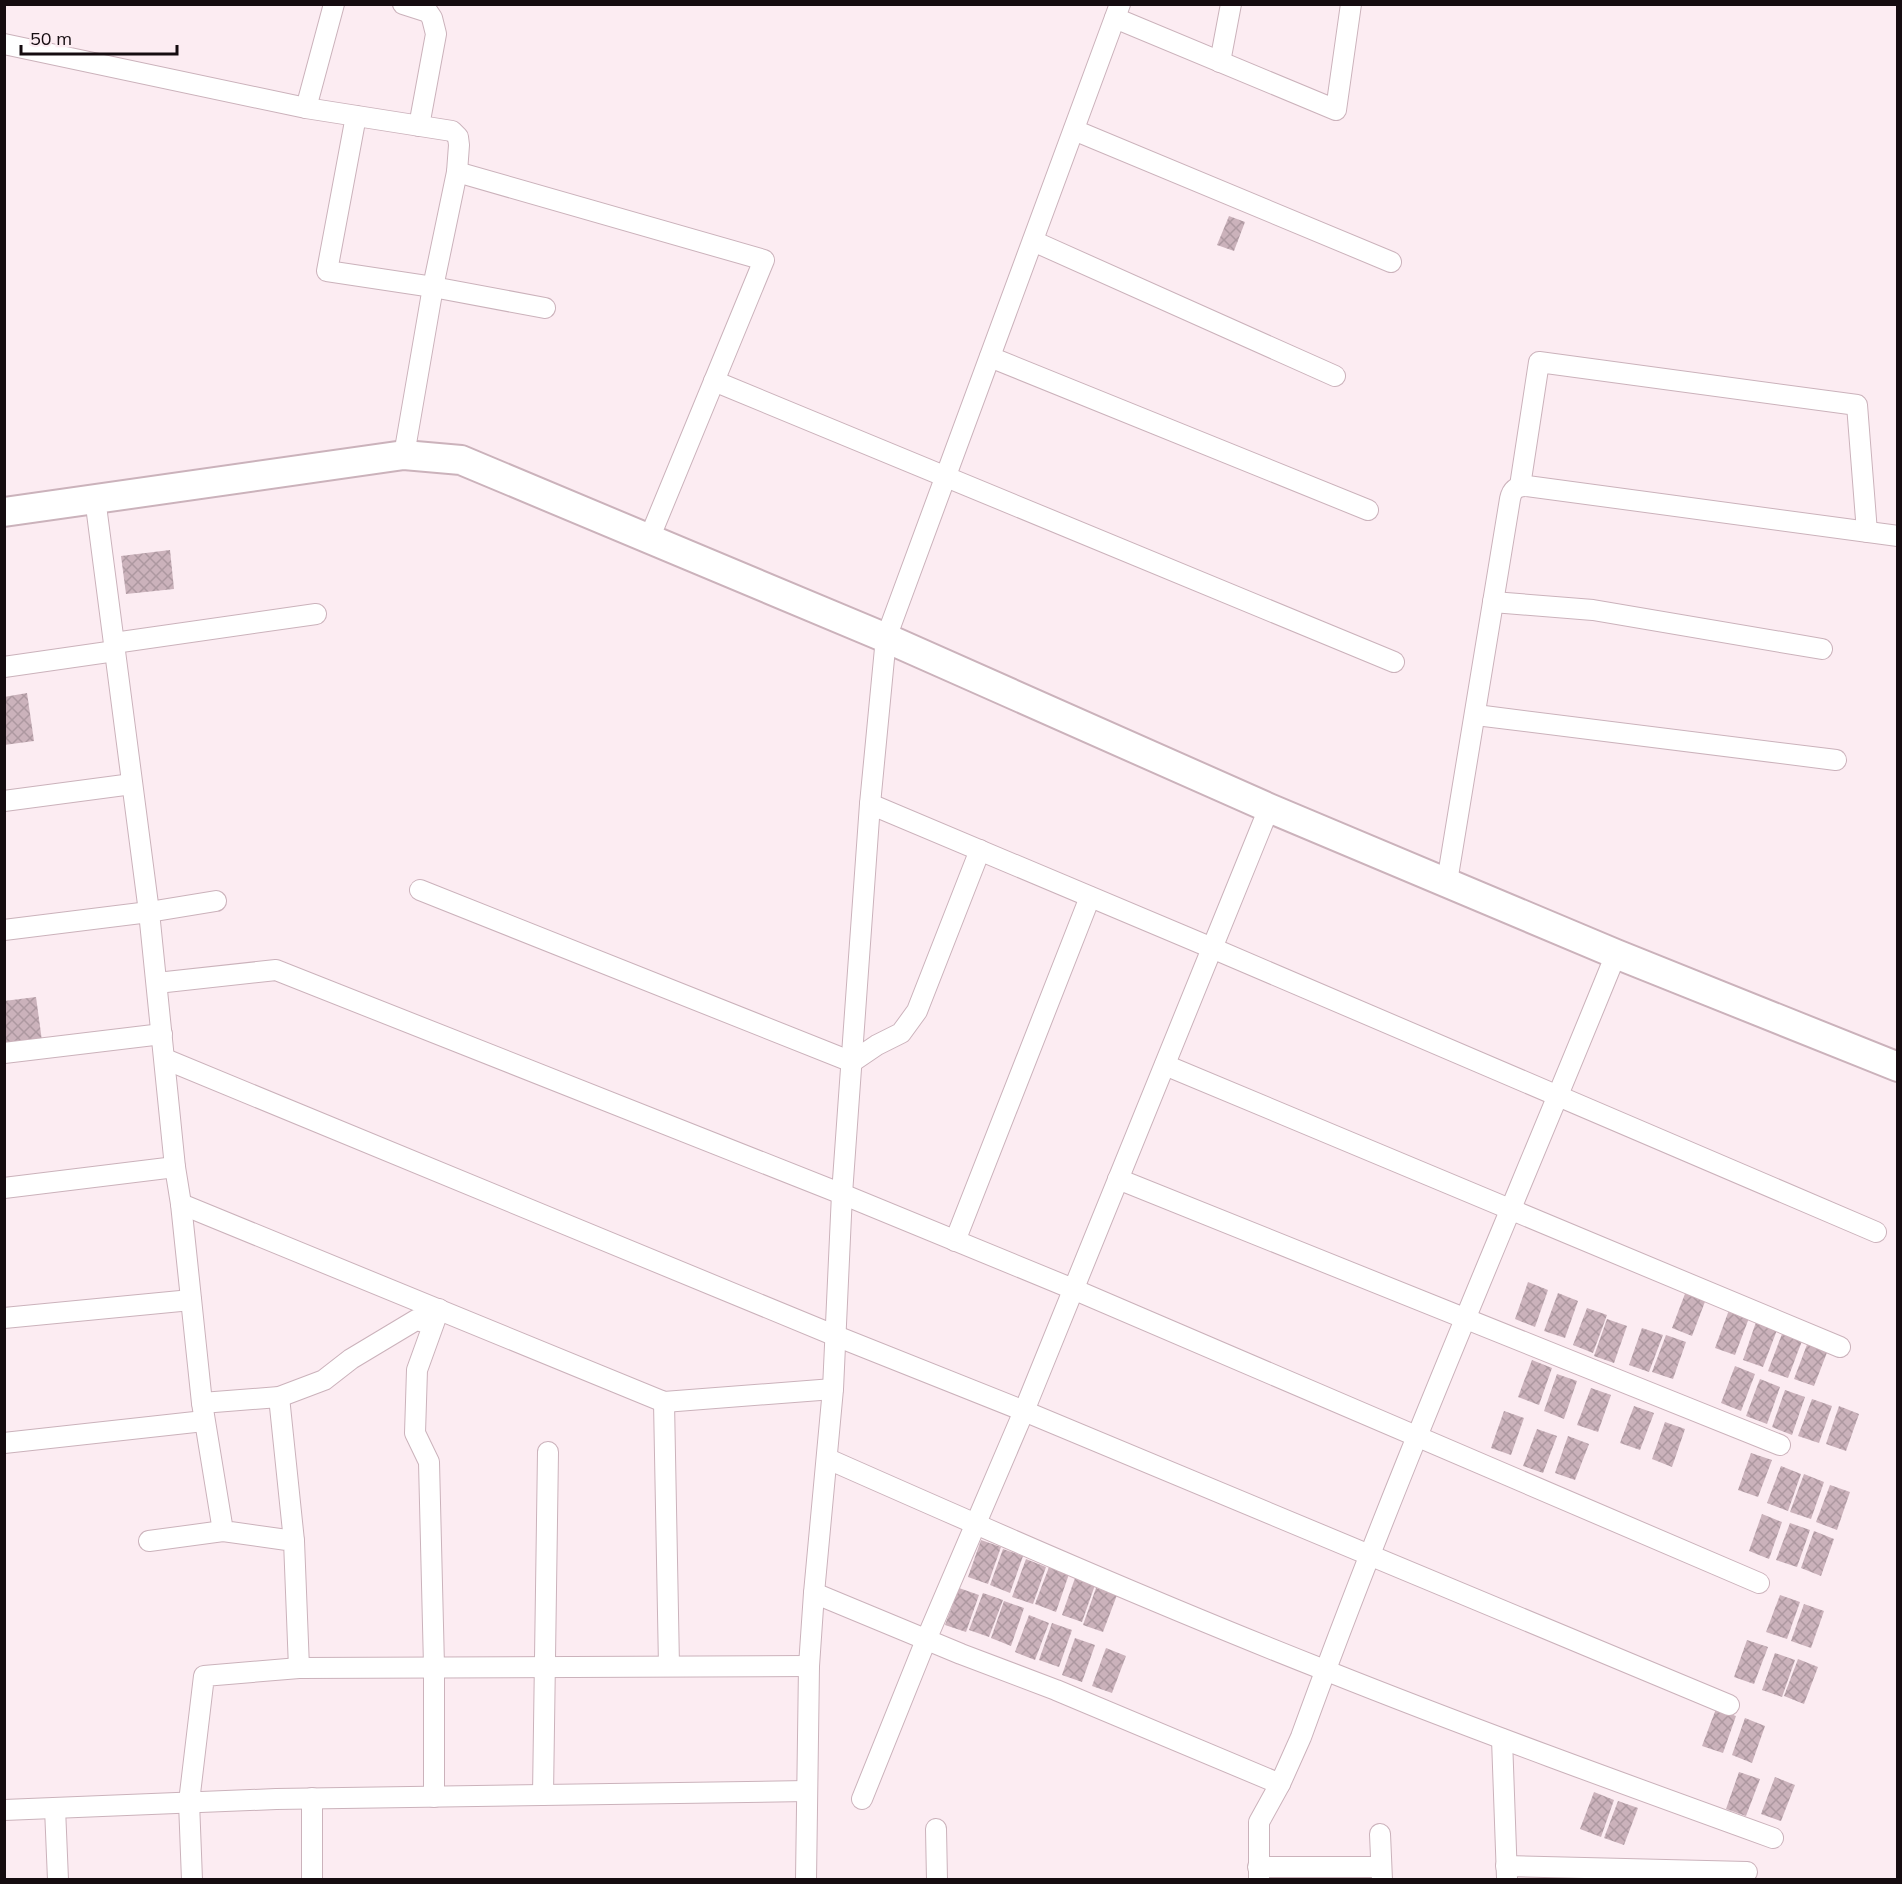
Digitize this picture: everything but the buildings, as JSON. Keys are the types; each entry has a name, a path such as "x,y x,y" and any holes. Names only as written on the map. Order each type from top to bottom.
{"main road":[{"path":"4,512 404,455 461,460 886,638 1269,807 1616,954 1898,1067"}],"street":[{"path":"306,108 334,4"},
{"path":"403,4 428,12 436,34 419,126"},
{"path":"1220,62 1231,4"},
{"path":"806,1880 809,1666 833,1389 842,1194 870,804 886,638 1117,11 1220,62 1336,110 1351,4"},
{"path":"4,44 306,108 452,131 458,137 458,171 434,287 404,455"},
{"path":"357,116 327,271 434,287 545,308"},
{"path":"1074,130 1391,262"},
{"path":"458,171 764,260 649,539"},
{"path":"1033,241 1335,376"},
{"path":"990,357 1368,510"},
{"path":"1520,486 1539,362 1551,363 1857,405 1867,532"},
{"path":"714,381 1394,662"},
{"path":"1447,882 1510,499 1514,489 1520,486 1898,536"},
{"path":"95,498 149,912 203,1412 223,1532"},
{"path":"1493,602 1593,610 1822,649"},
{"path":"4,667 316,614"},
{"path":"1476,715 1836,760"},
{"path":"4,801 132,784"},
{"path":"870,804 1876,1232"},
{"path":"862,1799 926,1640 1024,1411 1269,807"},
{"path":"852,1062 877,1045 901,1033 917,1011 980,850"},
{"path":"420,890 852,1062"},
{"path":"955,1241 1090,897"},
{"path":"4,930 149,912 216,901"},
{"path":"1380,1834 1382,1873 1258,1873 1259,1822 1280,1784 1300,1737 1415,1437 1616,954"},
{"path":"157,983 276,970 842,1194 1073,1289 1759,1582"},
{"path":"4,1053 162,1034"},
{"path":"165,1059 836,1336 1024,1411 1729,1705"},
{"path":"1164,1065 1840,1347"},
{"path":"4,1188 175,1167"},
{"path":"1118,1179 1780,1445"},
{"path":"181,1204 436,1317 664,1402 833,1389"},
{"path":"4,1318 191,1300"},
{"path":"4,1443 203,1412 279,1396 324,1380 351,1359 417,1320 436,1317"},
{"path":"434,1797 434,1666 429,1462 415,1433 417,1370 436,1317"},
{"path":"279,1396 294,1541 300,1668"},
{"path":"664,1402 669,1666"},
{"path":"543,1795 548,1452"},
{"path":"828,1459 976,1525 1325,1670 1502,1739 1773,1838"},
{"path":"149,1541 223,1532 294,1541"},
{"path":"814,1593 926,1640 1056,1690 1280,1784"},
{"path":"192,1880 189,1802 204,1676 300,1668 809,1666"},
{"path":"1502,1739 1507,1873 1748,1872"},
{"path":"4,1810 312,1798 807,1791"},
{"path":"312,1798 312,1880"},
{"path":"55,1808 58,1880"},
{"path":"936,1829 937,1880"}]}
